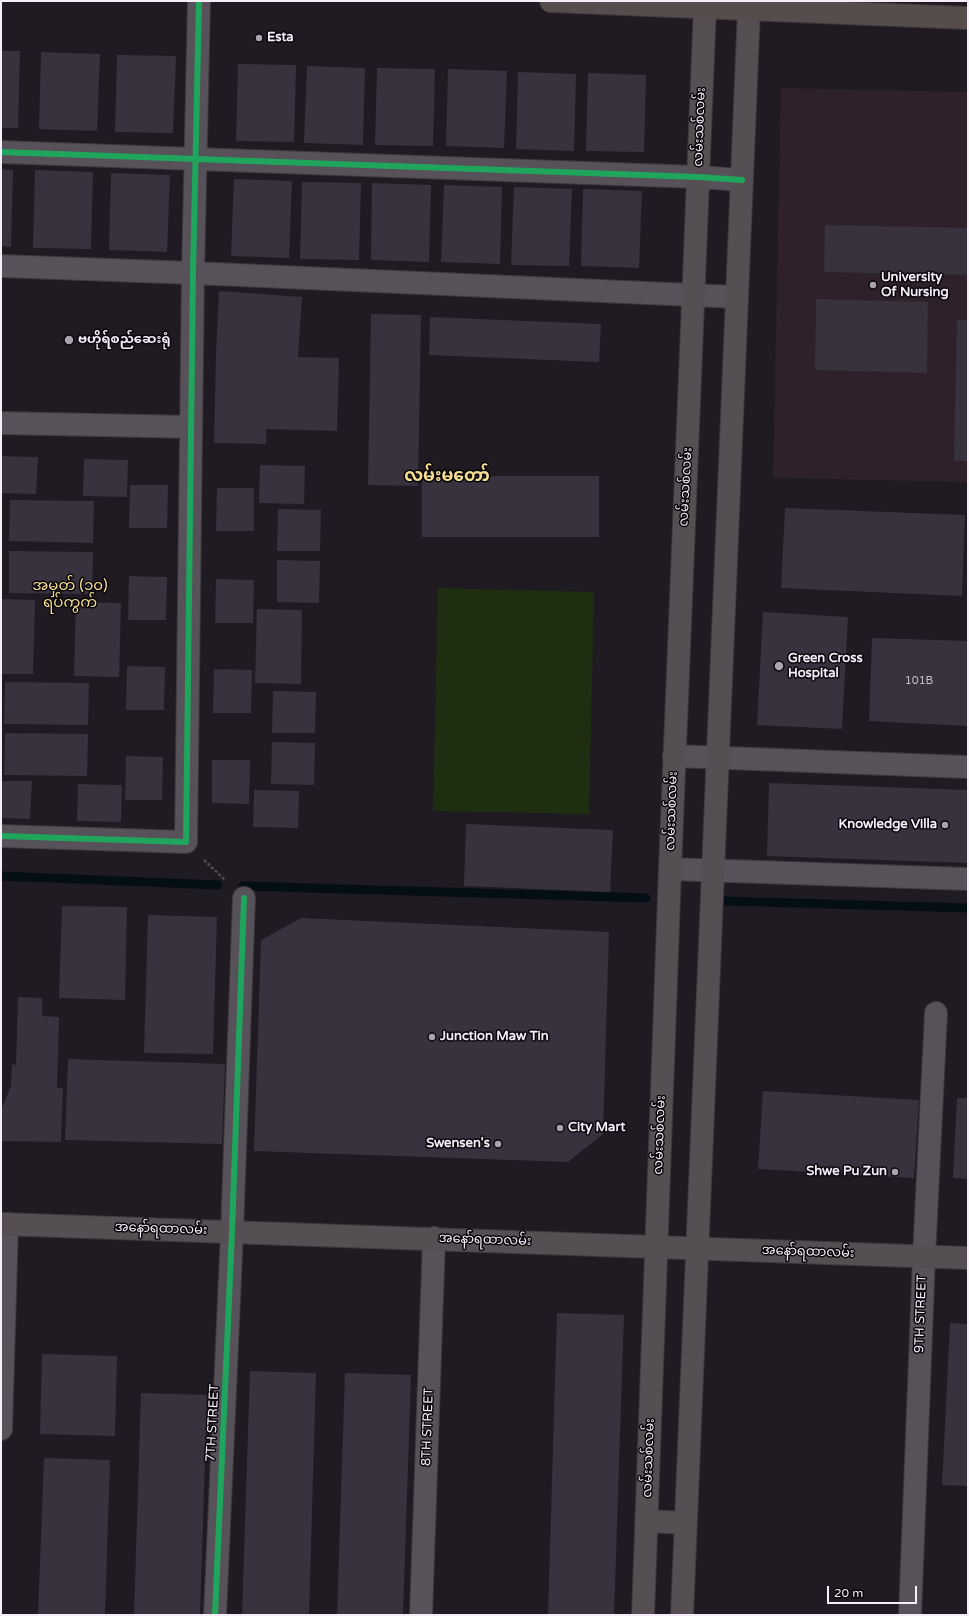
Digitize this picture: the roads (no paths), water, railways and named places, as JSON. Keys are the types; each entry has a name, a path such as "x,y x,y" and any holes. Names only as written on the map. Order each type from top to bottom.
{"main road":[{"path":"551,1 968,18"},
{"name":"လမ်းသစ်လမ်း","path":"644,1615 674,756 695,296 705,7"},
{"path":"682,1615 749,9"},
{"name":"အနော်ရထာလမ်း","path":"4,1224 697,1247 968,1258"},
{"path":"647,1521 686,1523"}],"street":[{"path":"1,836 186,842 193,273 199,1"},
{"path":"1,152 698,177 742,180"},
{"path":"1,266 193,273 695,296 737,296"},
{"path":"1,423 191,427"},
{"path":"674,756 718,759 967,767"},
{"path":"670,869 968,879"},
{"name":"7TH STREET","path":"215,1615 232,1232 244,898"},
{"name":"9TH STREET","path":"910,1615 924,1256 936,1013"},
{"path":"1,1429 4,1224"},
{"name":"8TH STREET","path":"421,1615 434,1238"}],"waterway":[{"path":"1,876 218,885"},
{"path":"243,886 646,898"},
{"path":"724,901 968,908"}],"place":[{"name":"Esta","path":"259,38"},
{"name":"University Of Nursing","path":"873,285"},
{"name":"ဗဟိုရ်စည်ဆေးရုံ","path":"69,340"},
{"name":"Green Cross Hospital","path":"779,666"},
{"name":"Knowledge Villa","path":"945,825"},
{"name":"Junction Maw Tin","path":"432,1037"},
{"name":"City Mart","path":"560,1128"},
{"name":"Swensen's","path":"498,1144"},
{"name":"Shwe Pu Zun","path":"895,1172"}],"district":[{"name":"လမ်းမတော်","path":"447,477"},
{"name":"အမှတ် (၁၀) ရပ်ကွက်","path":"70,594"}]}
